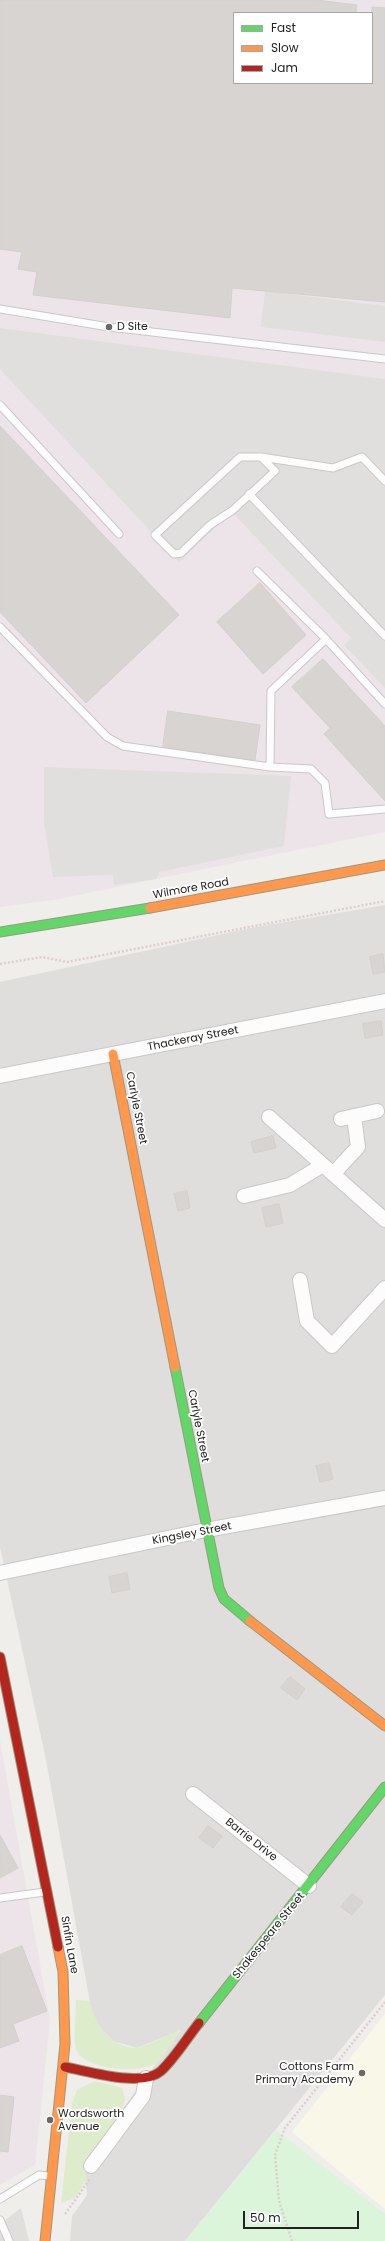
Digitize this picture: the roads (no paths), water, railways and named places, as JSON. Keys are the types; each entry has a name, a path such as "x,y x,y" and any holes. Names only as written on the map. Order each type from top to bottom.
{"street":[{"name":"Wilmore Road","path":"0,932 133,912 385,865"},
{"name":"Thackeray Street","path":"0,1076 385,1001"},
{"name":"Carlyle Street","path":"113,1054 206,1530 219,1588 224,1599 385,1726"},
{"path":"244,1196 290,1185 328,1169 358,1147 347,1117 377,1111"},
{"path":"269,1117 385,1220"},
{"path":"300,1280 307,1321 332,1346 385,1288"},
{"name":"Kingsley Street","path":"0,1573 206,1530 385,1498"},
{"name":"Sinfin Lane","path":"0,1657 63,1972 67,2010 64,2067 52,2176 45,2213 45,2241"},
{"name":"Shakespeare Street","path":"64,2067 126,2078 146,2078 160,2072 309,1886 385,1787"},
{"name":"Barrie Drive","path":"193,1794 309,1886"},
{"path":"91,2166 144,2096 146,2078"}],"lane":[{"path":"0,309 109,327 385,359"},
{"path":"0,405 119,534"},
{"path":"261,457 275,470 233,510 210,525 181,553 174,554 155,535 240,457 261,457 333,468 362,457 385,480"},
{"path":"249,494 385,636"},
{"path":"257,571 326,640 385,704"},
{"path":"0,627 107,737 123,746 270,767 310,770 325,783 329,814 385,809"},
{"path":"270,767 271,691 326,640"},
{"path":"0,1898 47,1892"},
{"path":"0,2199 39,2175 52,2176"},
{"path":"0,2220 9,2241"}],"place":[{"name":"D Site","path":"109,327"},
{"name":"Cottons Farm Primary Academy","path":"362,2073"},
{"name":"Wordsworth Avenue","path":"50,2120"}]}
